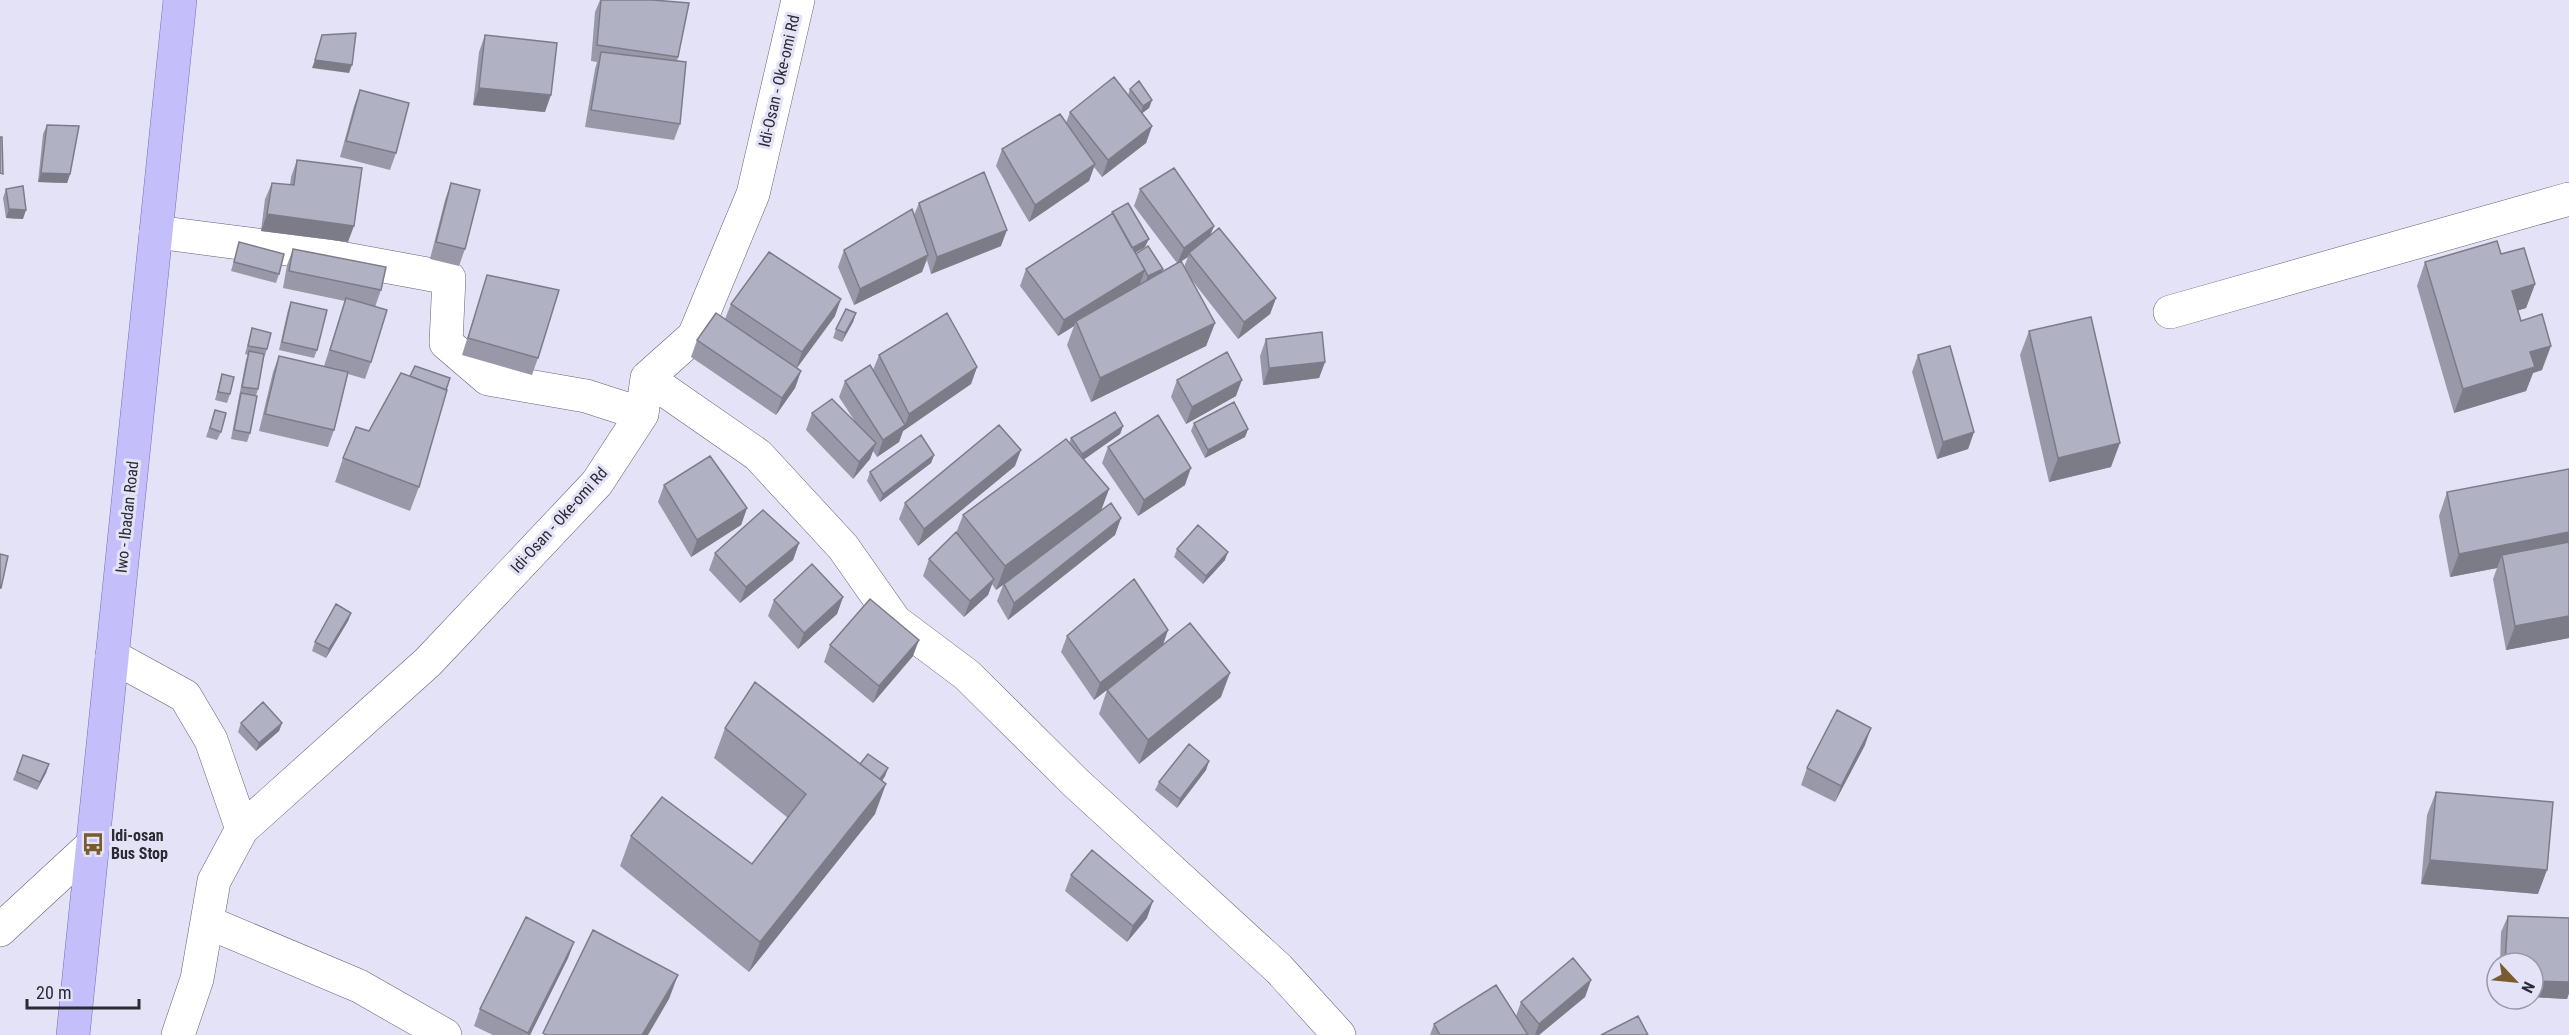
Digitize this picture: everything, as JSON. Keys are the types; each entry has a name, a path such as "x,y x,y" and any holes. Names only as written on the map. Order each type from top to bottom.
{"main road":[{"name":"Iwo - Ibadan Road","path":"74,1035 180,0"}],"street":[{"name":"Idi-Osan - Oke-omi Rd","path":"178,1035 197,980 214,881 242,829 428,662 597,483 642,414 647,378 694,336 753,194 798,0"},
{"path":"2170,312 2569,199"},
{"path":"156,232 302,251 449,278 446,343 488,379 586,396 642,414"},
{"path":"647,378 758,455 843,547 895,621 967,675 1076,783 1280,969 1339,1035"},
{"path":"112,656 185,696 211,740 242,829"},
{"path":"0,930 93,844"},
{"path":"207,922 359,986 445,1035"}],"building":[{"path":"601,0 689,3 678,57 597,45"},
{"path":"356,33 352,65 315,60 322,35"},
{"path":"485,35 557,43 551,95 479,88"},
{"path":"601,52 686,62 680,124 591,110"},
{"path":"1114,77 1152,126 1108,160 1070,112"},
{"path":"1139,81 1152,100 1143,106 1130,89"},
{"path":"360,90 409,103 396,153 346,141"},
{"path":"1060,114 1095,164 1035,205 1002,149"},
{"path":"47,125 79,126 70,174 41,173"},
{"path":"0,137 2,137 3,174 0,173"},
{"path":"297,160 362,168 354,226 267,214 272,183 294,185"},
{"path":"1174,168 1214,226 1184,248 1140,189"},
{"path":"984,172 1007,230 937,257 919,203"},
{"path":"451,183 480,190 465,249 436,242"},
{"path":"23,186 26,210 9,209 6,189"},
{"path":"1128,203 1149,239 1132,248 1112,212"},
{"path":"912,209 928,255 860,289 844,250"},
{"path":"1113,213 1145,270 1064,320 1026,269"},
{"path":"1219,228 1276,298 1244,322 1189,253"},
{"path":"2497,241 2501,254 2524,248 2535,284 2512,291 2521,321 2542,314 2551,346 2530,352 2535,367 2463,389 2425,262"},
{"path":"239,242 284,254 279,274 234,262"},
{"path":"1148,246 1163,269 1148,276 1136,254"},
{"path":"293,249 386,267 381,290 289,271"},
{"path":"769,252 841,299 802,352 731,304"},
{"path":"1181,261 1215,323 1100,378 1076,321"},
{"path":"487,275 559,290 538,358 468,338"},
{"path":"346,298 387,310 371,362 330,350"},
{"path":"291,302 327,310 317,350 282,342"},
{"path":"846,309 856,313 845,333 836,329"},
{"path":"716,313 801,371 782,398 697,340"},
{"path":"947,313 977,367 909,414 879,355"},
{"path":"2091,317 2120,443 2058,458 2029,331"},
{"path":"252,328 271,333 267,349 248,346"},
{"path":"1322,332 1325,362 1269,368 1266,339"},
{"path":"1950,346 1974,432 1943,442 1918,355"},
{"path":"249,351 264,354 258,389 242,387"},
{"path":"1227,352 1242,380 1192,407 1177,380"},
{"path":"279,356 348,372 334,430 265,414"},
{"path":"870,365 905,425 883,440 845,381"},
{"path":"415,366 450,378 446,390 410,376"},
{"path":"401,373 447,390 419,487 343,458 356,427 369,431"},
{"path":"222,374 234,377 230,394 218,392"},
{"path":"241,393 257,396 250,433 234,430"},
{"path":"832,399 876,443 859,462 812,413"},
{"path":"1234,402 1248,429 1208,450 1194,423"},
{"path":"215,410 226,413 221,432 210,428"},
{"path":"1115,412 1123,426 1082,454 1071,438"},
{"path":"1158,415 1191,468 1144,500 1108,447"},
{"path":"999,425 1021,450 924,529 905,503"},
{"path":"921,435 934,455 883,494 870,472"},
{"path":"1066,439 1109,489 1005,566 963,515"},
{"path":"710,456 747,508 697,540 664,485"},
{"path":"2569,469 2569,532 2459,554 2447,492"},
{"path":"1111,503 1121,518 1014,603 1004,584"},
{"path":"763,510 799,543 746,587 715,553"},
{"path":"1198,525 1228,552 1206,576 1177,549"},
{"path":"956,532 994,579 970,601 929,559"},
{"path":"2569,542 2569,616 2515,626 2502,555"},
{"path":"0,554 8,556 1,588 0,588"},
{"path":"812,564 843,597 804,633 774,600"},
{"path":"1134,579 1168,630 1100,683 1067,636"},
{"path":"870,599 919,640 879,686 830,645"},
{"path":"336,604 351,613 329,649 315,642"},
{"path":"1190,623 1230,673 1148,740 1107,690"},
{"path":"755,682 886,784 760,942 631,836 662,797 752,864 806,794 725,728"},
{"path":"263,702 282,723 259,743 241,723"},
{"path":"1837,710 1871,728 1841,786 1807,768"},
{"path":"1189,744 1209,761 1180,799 1159,782"},
{"path":"868,754 888,768 880,779 860,764"},
{"path":"23,755 49,764 40,782 17,772"},
{"path":"2436,792 2553,802 2547,870 2430,860"},
{"path":"1092,850 1153,901 1133,926 1071,875"},
{"path":"2508,916 2569,918 2569,982 2545,981 2545,951 2506,951"},
{"path":"526,917 574,942 528,1033 480,1009"},
{"path":"593,930 678,975 642,1035 546,1035 543,1033"},
{"path":"1573,958 1591,980 1539,1024 1521,1002"},
{"path":"1496,985 1528,1035 1440,1035 1434,1024"},
{"path":"1638,1016 1648,1035 1601,1035"}],"place":[{"name":"Idi-osan Bus Stop","path":"93,844"}]}
